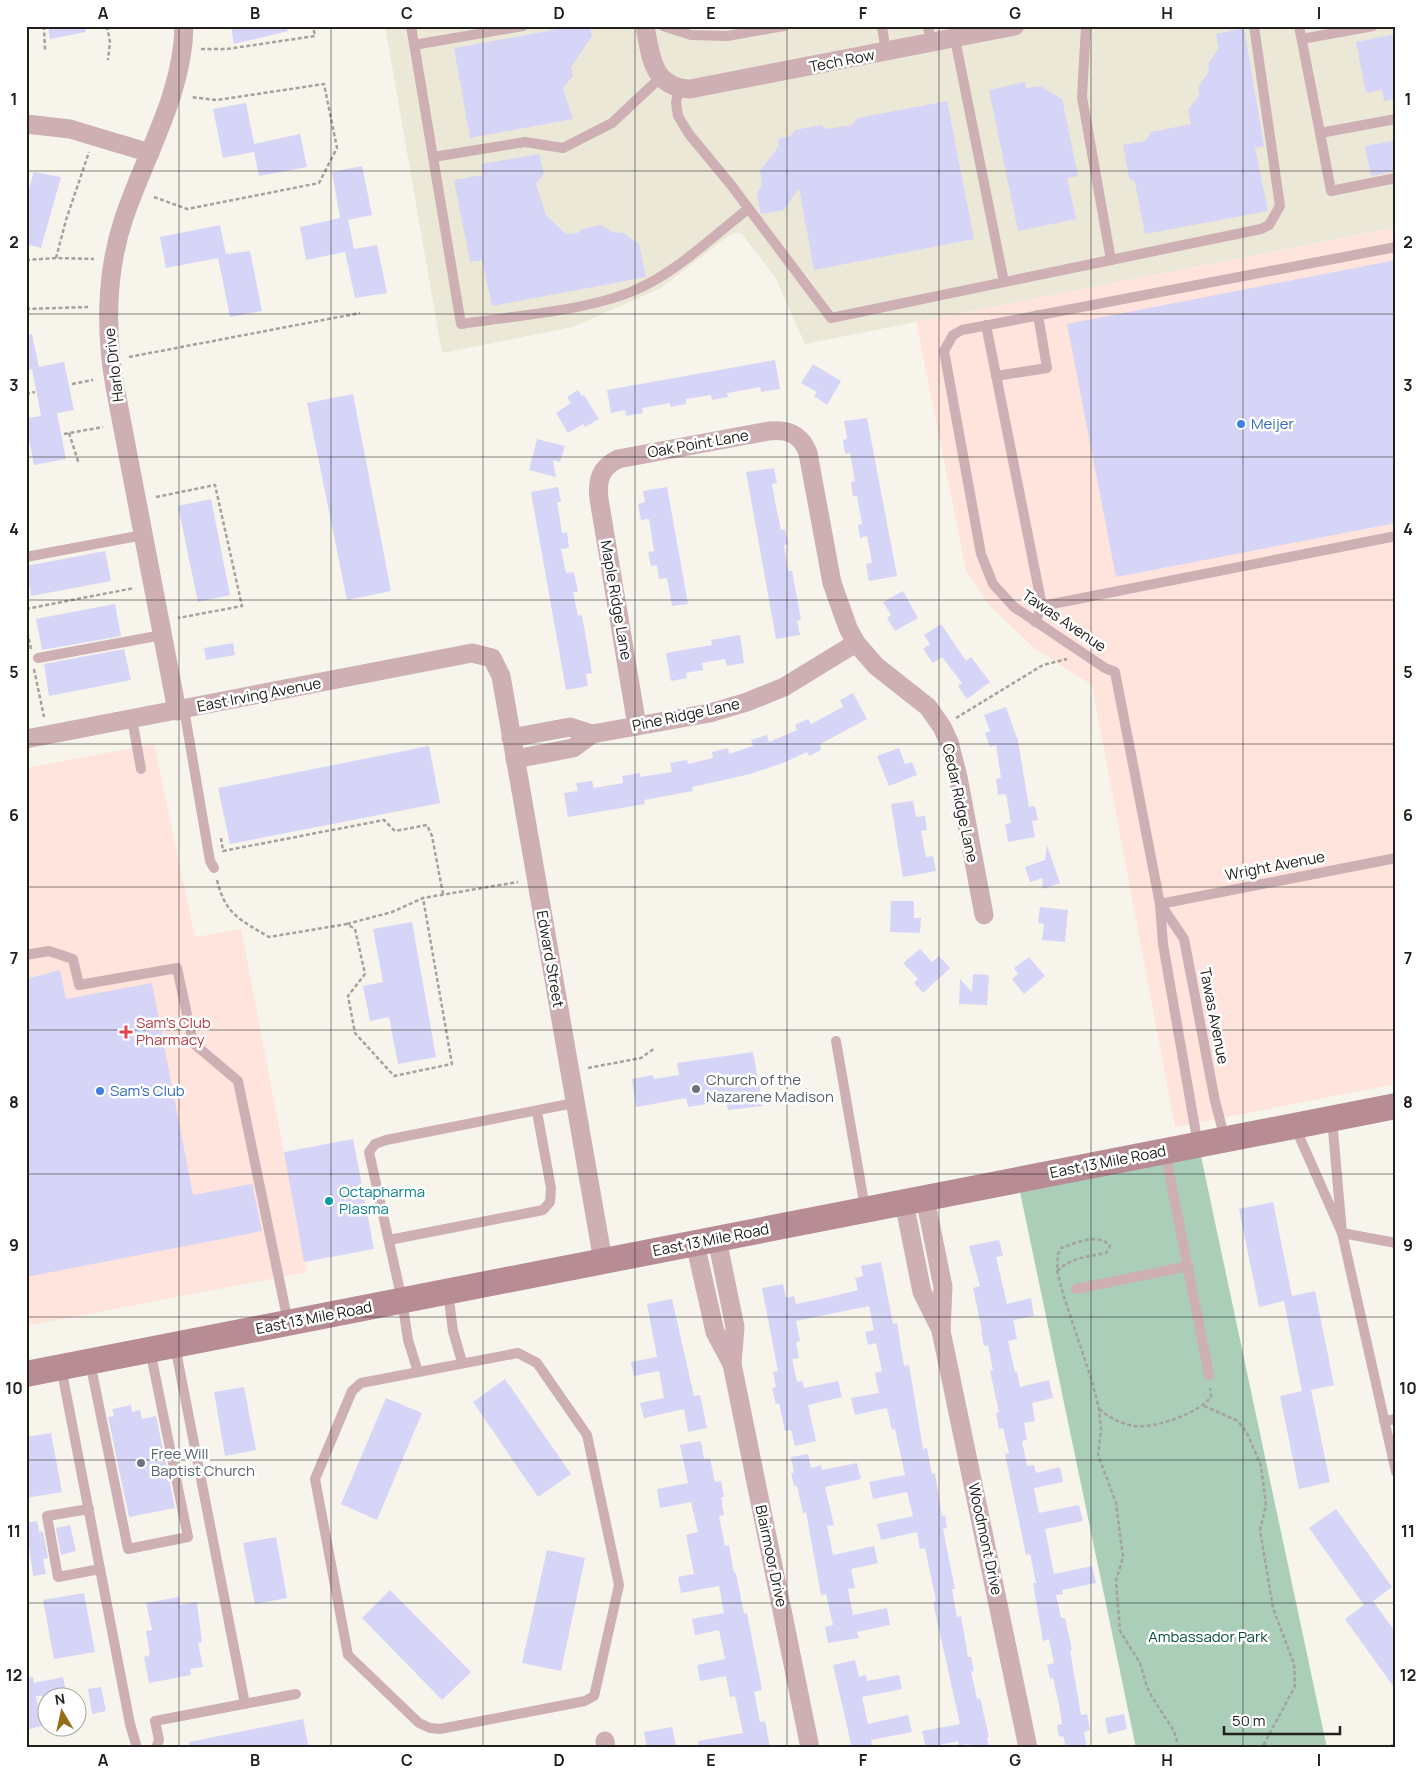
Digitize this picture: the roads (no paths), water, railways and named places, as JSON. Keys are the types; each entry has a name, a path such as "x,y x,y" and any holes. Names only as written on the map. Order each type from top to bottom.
{"main road":[{"name":"East 13 Mile Road","path":"26,1374 1396,1106"}],"street":[{"name":"Harlo Drive","path":"180,710 162,635 110,358 108,322 115,250 124,218 150,153 179,69 184,26"},
{"path":"645,26 651,59 669,83"},
{"name":"Tech Row","path":"669,83 698,88 886,53 930,35 955,39 1015,26"},
{"path":"26,124 70,129 150,153"},
{"name":"Oak Point Lane","path":"600,474 610,463 618,459 769,431 791,432 800,438"},
{"name":"Cedar Ridge Lane","path":"800,438 805,445 811,464 836,599 856,643 876,666 928,707 942,727 958,777 984,915"},
{"name":"Maple Ridge Lane","path":"600,474 598,499 637,726"},
{"name":"Pine Ridge Lane","path":"514,759 573,748 592,734 710,713 754,699 800,679 856,643"},
{"name":"East Irving Avenue","path":"26,739 472,653 492,658"},
{"name":"Edward Street","path":"492,658 501,676 603,1261"},
{"name":"Pine Ridge Lane","path":"511,738 570,727 592,734"},
{"name":"Woodmont Drive","path":"914,1200 922,1292 941,1331 1028,1748"},
{"name":"Blairmoor Drive","path":"706,1241 715,1332 732,1364 810,1748"}],"lane":[{"path":"411,26 461,324 577,306 633,291 667,273 748,209"},
{"path":"414,45 523,26"},
{"path":"663,26 691,36 727,36 784,26"},
{"path":"882,26 886,53"},
{"path":"1086,26 1082,97 1111,260"},
{"path":"434,157 525,142 563,148 612,123 669,83 676,102 678,116 690,134 831,318 1260,229 1269,225 1280,206 1254,26"},
{"path":"1299,26 1331,191 1396,178"},
{"path":"1302,39 1373,26"},
{"path":"955,39 1004,282"},
{"path":"1320,133 1396,119"},
{"path":"1035,622 1042,606 986,325 1396,247"},
{"path":"996,376 1047,368 1038,315"},
{"name":"Tawas Avenue","path":"986,325 962,330 953,335 944,351 985,570 1003,596 1035,622 1105,668 1115,672 1160,904 1163,944 1198,1145"},
{"path":"26,557 143,535"},
{"path":"1042,606 1396,536"},
{"path":"38,658 162,635"},
{"path":"180,710 210,861 214,868"},
{"path":"132,719 141,769"},
{"name":"Wright Avenue","path":"1160,904 1396,858"},
{"name":"Tawas Avenue","path":"1160,904 1184,939 1215,1101 1225,1140"},
{"path":"26,955 49,951 73,959 79,985 177,968 193,1043 238,1080 288,1323"},
{"path":"836,1041 865,1210"},
{"path":"418,1372 408,1340 402,1300 369,1152 375,1144 386,1140 537,1112 574,1103"},
{"path":"389,1240 544,1210 550,1202 551,1188 537,1112"},
{"path":"1332,1118 1342,1233 1396,1472"},
{"path":"1294,1126 1342,1233"},
{"path":"1164,1151 1189,1266 1209,1376"},
{"path":"1342,1233 1396,1243"},
{"path":"1076,1289 1189,1266"},
{"path":"448,1292 453,1331 462,1362"},
{"path":"90,1362 128,1549 188,1537 162,1348"},
{"path":"162,1348 245,1704"},
{"path":"518,1353 533,1359 587,1435 619,1585 594,1696 585,1701 440,1729 430,1728 419,1723 348,1655 315,1479 352,1391 367,1382 418,1372 462,1362 518,1353"},
{"path":"61,1367 132,1733 137,1748"},
{"path":"1384,1421 1396,1419"},
{"path":"88,1509 47,1516 58,1576 100,1569"},
{"path":"156,1748 159,1740 155,1721 296,1694"}],"place":[{"name":"Meijer","path":"1241,424"},
{"name":"Sam's Club Pharmacy","path":"126,1032"},
{"name":"Church of the Nazarene Madison","path":"696,1089"},
{"name":"Sam's Club","path":"100,1091"},
{"name":"Octapharma Plasma","path":"329,1201"},
{"name":"Free Will Baptist Church","path":"141,1463"}],"park label":[{"name":"Ambassador Park","path":"1208,1637"}]}
